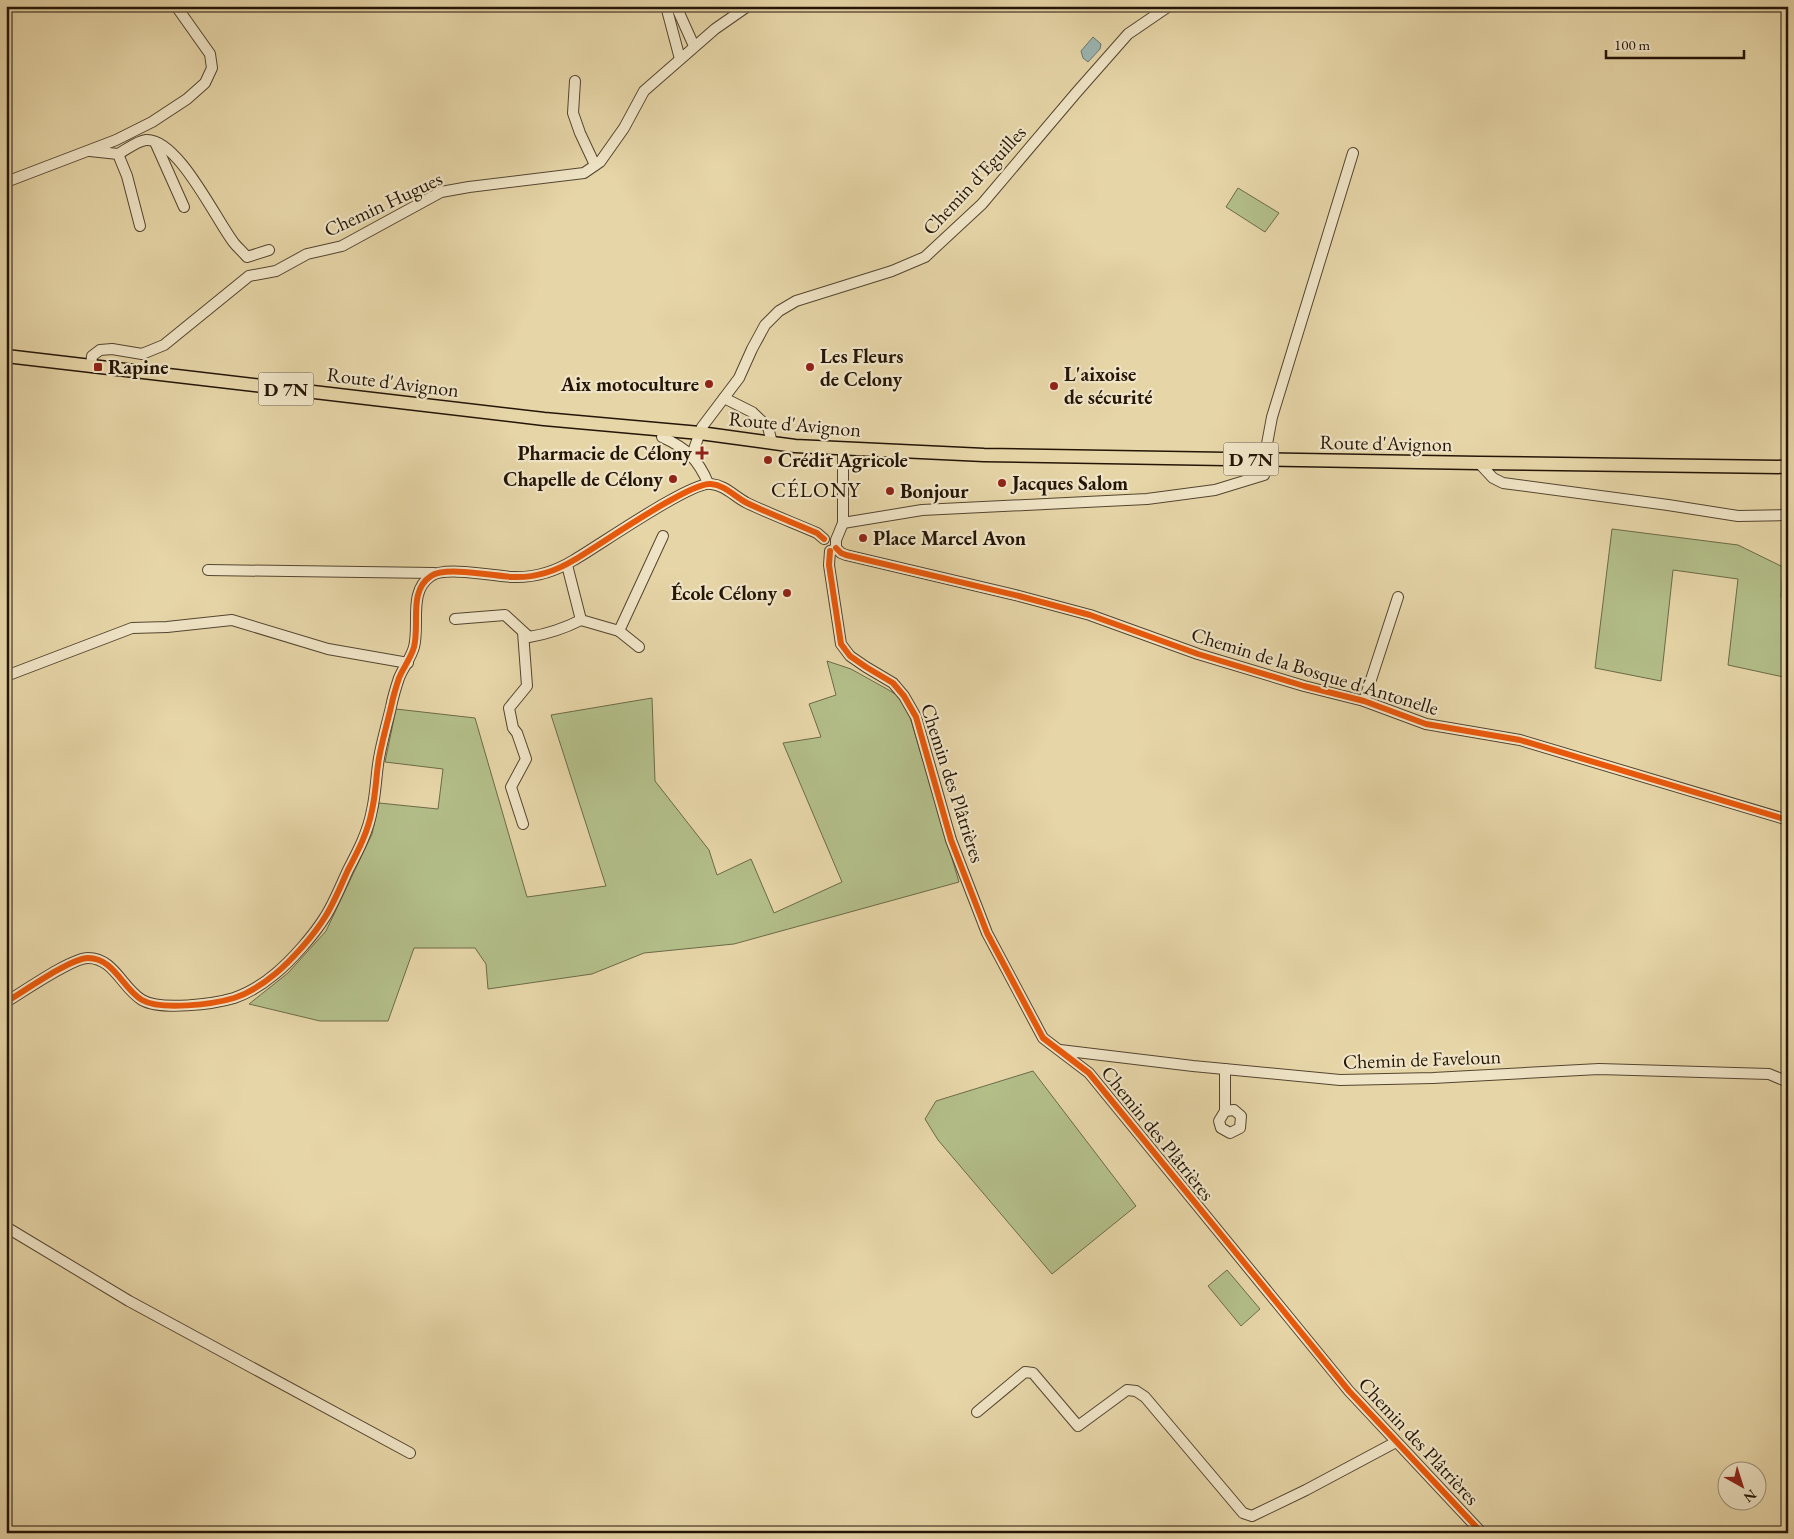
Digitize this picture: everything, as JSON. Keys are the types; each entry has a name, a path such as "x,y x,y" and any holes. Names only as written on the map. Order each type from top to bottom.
{"main road":[{"name":"Route d'Avignon","path":"6,357 843,452"},
{"name":"Route d'Avignon","path":"544,419 662,438 698,437 798,454 916,450 984,455 1479,464 1788,467"}],"street":[{"path":"6,182 116,140 152,122 187,99 205,82 212,68 210,54 176,6"},
{"path":"666,6 680,59"},
{"path":"676,6 694,46"},
{"name":"Chemin Hugues","path":"91,366 92,356 100,350 112,349 142,354 164,345 249,276 276,271 307,254 342,246 441,192 584,173 600,162 624,128 644,91 714,29 748,6"},
{"name":"Chemin d'Eguilles","path":"698,437 705,422 739,378 752,349 766,325 779,311 796,301 892,271 926,257 982,204 1128,34 1169,6"},
{"path":"575,81 573,113 595,165"},
{"path":"87,150 118,154 145,140 155,142 172,152 202,192 234,242 247,257 269,250"},
{"path":"155,142 184,207"},
{"path":"843,523 922,510 1147,498 1215,490 1264,475 1264,460 1272,417 1353,153"},
{"path":"118,154 127,176 140,226"},
{"path":"724,398 752,412 768,427 772,443"},
{"path":"695,459 694,449 698,437"},
{"path":"662,438 673,442 695,459 700,465 708,483"},
{"path":"208,570 466,573 515,577 532,576 567,565 637,520 686,492 708,483 721,487 746,502 817,533 824,539 823,546 826,550 834,546 843,523 843,452"},
{"path":"1479,464 1493,478 1503,483 1738,516 1788,515"},
{"path":"619,631 663,536"},
{"name":"Chemin de la Bosque d'Antonelle","path":"834,546 846,555 1090,615 1198,654 1304,686 1364,701 1426,724 1520,740 1788,820"},
{"name":"Chemin des Plâtrières","path":"834,546 829,565 841,644 850,656 893,683 904,696 916,717 951,840 987,933 1042,1038 1089,1073 1343,1383 1482,1533"},
{"path":"567,565 581,620"},
{"path":"6,1002 57,970 85,958 98,959 108,965 130,990 141,999 159,1005 189,1005 235,998 252,990 276,973 309,938 326,916 367,831 373,808 379,758 391,704 400,676 408,663 415,645 418,592 425,581 434,573"},
{"path":"1364,701 1398,597"},
{"path":"455,619 505,615 529,637 552,633 581,620 619,631 639,647"},
{"path":"6,676 132,628 167,627 232,620 328,649 408,663"},
{"path":"523,632 527,686 509,708 513,728 526,759 511,787 523,824"},
{"name":"Chemin de Faveloun","path":"1058,1050 1340,1080 1433,1078 1599,1069 1769,1074 1788,1082"},
{"path":"1225,1069 1225,1111"},
{"path":"6,1227 129,1301 410,1453"},
{"path":"977,1412 1025,1372 1032,1373 1078,1426 1128,1390 1136,1391 1145,1397 1243,1513 1252,1516 1306,1490 1396,1442"}],"green space":[{"path":"1238,188 1279,213 1265,232 1226,207"},
{"path":"1612,529 1738,545 1783,567 1781,597 1788,597 1788,678 1728,665 1738,579 1673,570 1661,681 1595,668"},
{"path":"827,661 851,669 900,697 910,717 959,882 734,944 644,953 592,974 488,989 486,964 475,948 414,948 388,1021 320,1021 249,1004 288,973 326,931 372,834 379,803 438,809 443,769 385,762 396,709 475,718 527,897 606,886 551,715 652,698 655,781 709,850 717,875 751,859 774,913 842,882 783,743 821,737 809,704 836,695"},
{"path":"1033,1071 1136,1206 1052,1274 938,1140 925,1119 936,1101"},
{"path":"1227,1270 1260,1309 1241,1326 1208,1286"}],"water":[{"path":"1093,37 1101,44 1100,49 1088,62 1083,58 1081,51"}],"cycle path":[{"path":"6,1002 59,969 80,959 97,959 105,963 142,1000 174,1006 214,1002 240,996 266,981 288,962 309,940 328,912 365,834 373,804 380,752 394,696 399,678 411,655 416,638 416,608 419,590 431,576 447,572 470,572 512,577 537,575 574,560 684,493 700,486 711,484 725,489 743,501 817,533 824,539"},
{"path":"836,548 846,555 1090,615 1198,654 1304,686 1364,701 1426,724 1520,740 1788,820"},
{"path":"830,551 829,565 841,644 850,656 893,683 904,696 916,717 951,840 987,933 1043,1038 1089,1073 1349,1391 1482,1533"}],"place":[{"name":"Rapine","path":"98,367"},
{"name":"Les Fleurs de Celony","path":"810,367"},
{"name":"Aix motoculture","path":"709,384"},
{"name":"L'aixoise de sécurité","path":"1054,386"},
{"name":"Pharmacie de Célony","path":"702,453"},
{"name":"Crédit Agricole","path":"768,460"},
{"name":"Chapelle de Célony","path":"673,479"},
{"name":"Jacques Salom","path":"1002,483"},
{"name":"Bonjour","path":"890,491"},
{"name":"Place Marcel Avon","path":"863,538"},
{"name":"École Célony","path":"787,593"}],"district":[{"name":"CÉLONY","path":"816,489"}]}
